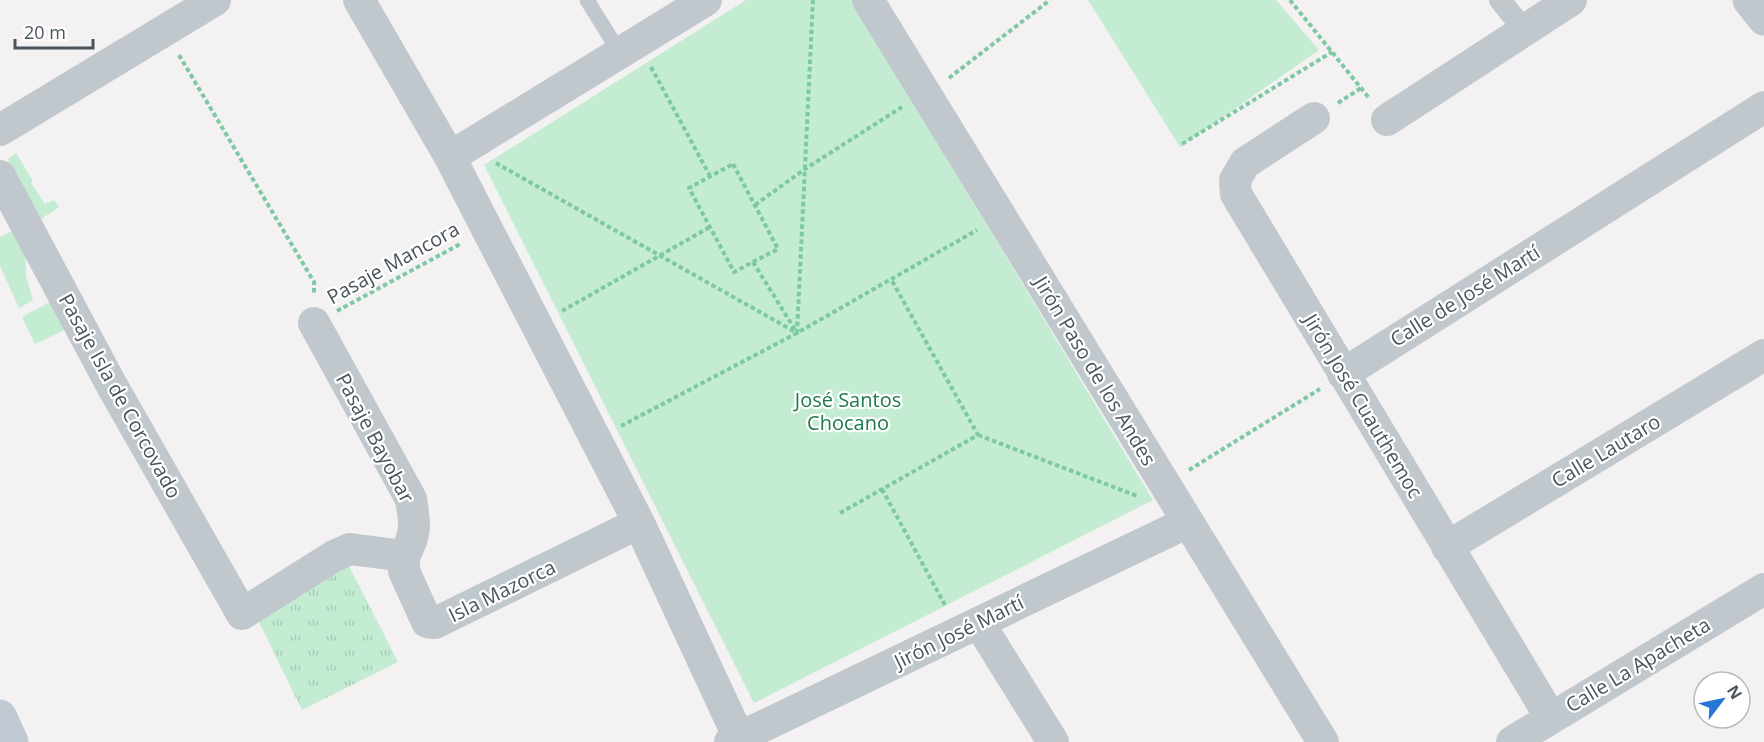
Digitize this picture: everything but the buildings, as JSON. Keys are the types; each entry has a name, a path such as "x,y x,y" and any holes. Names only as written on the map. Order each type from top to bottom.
{"main road":[{"path":"0,716 12,742"}],"street":[{"path":"0,130 215,0"},
{"path":"359,0 458,152 488,229 639,523 734,740"},
{"path":"458,152 706,0"},
{"name":"Jirón Paso de los Andes","path":"868,0 1001,216 1152,491 1188,522 1323,742"},
{"path":"1500,0 1524,30"},
{"path":"1387,120 1570,0"},
{"path":"1749,0 1764,19"},
{"name":"Calle de José Martí","path":"1343,374 1764,107"},
{"name":"Jirón José Cuauthemoc","path":"1314,118 1245,162 1235,180 1236,194 1551,718"},
{"name":"Pasaje Isla de Corcovado","path":"0,176 111,384 242,614 334,556 350,549 404,555"},
{"name":"Pasaje Bayobar","path":"314,323 411,499 416,526 413,540 404,555"},
{"name":"Calle Lautaro","path":"1447,547 1764,355"},
{"name":"Jirón José Martí","path":"734,740 1188,522"},
{"name":"Isla Mazorca","path":"404,555 404,571 427,622 435,623 639,523"},
{"name":"Calle La Apacheta","path":"1512,742 1764,589"},
{"path":"969,627 1053,742"}],"lane":[{"path":"587,0 628,48"}],"path":[{"path":"797,333 813,0"},
{"path":"755,205 805,168 949,78 1050,0"},
{"path":"1290,0 1387,120"},
{"path":"164,31 314,282 314,323"},
{"path":"628,48 710,176"},
{"path":"1182,144 1332,52"},
{"path":"458,152 660,256 797,333"},
{"path":"733,164 755,205 778,249 734,272 689,188 733,164"},
{"path":"596,439 797,333 1001,216"},
{"path":"537,325 710,227"},
{"name":"Pasaje Mancora","path":"314,323 488,229"},
{"path":"753,262 797,333"},
{"path":"891,279 978,435 1152,491 1343,374"},
{"path":"840,513 978,435"},
{"path":"882,489 969,627"}],"green space":[{"name":"José Santos Chocano","path":"746,0 851,0 1153,500 754,703 484,165"},
{"path":"1088,0 1276,0 1319,50 1180,147"},
{"path":"16,153 45,204 54,200 59,207 41,219 19,192 12,176 8,159"},
{"path":"16,229 25,248 26,276 33,300 19,308 0,266 0,237"},
{"path":"52,301 69,328 35,344 22,317"},
{"path":"347,562 398,662 302,710 257,618"}]}
